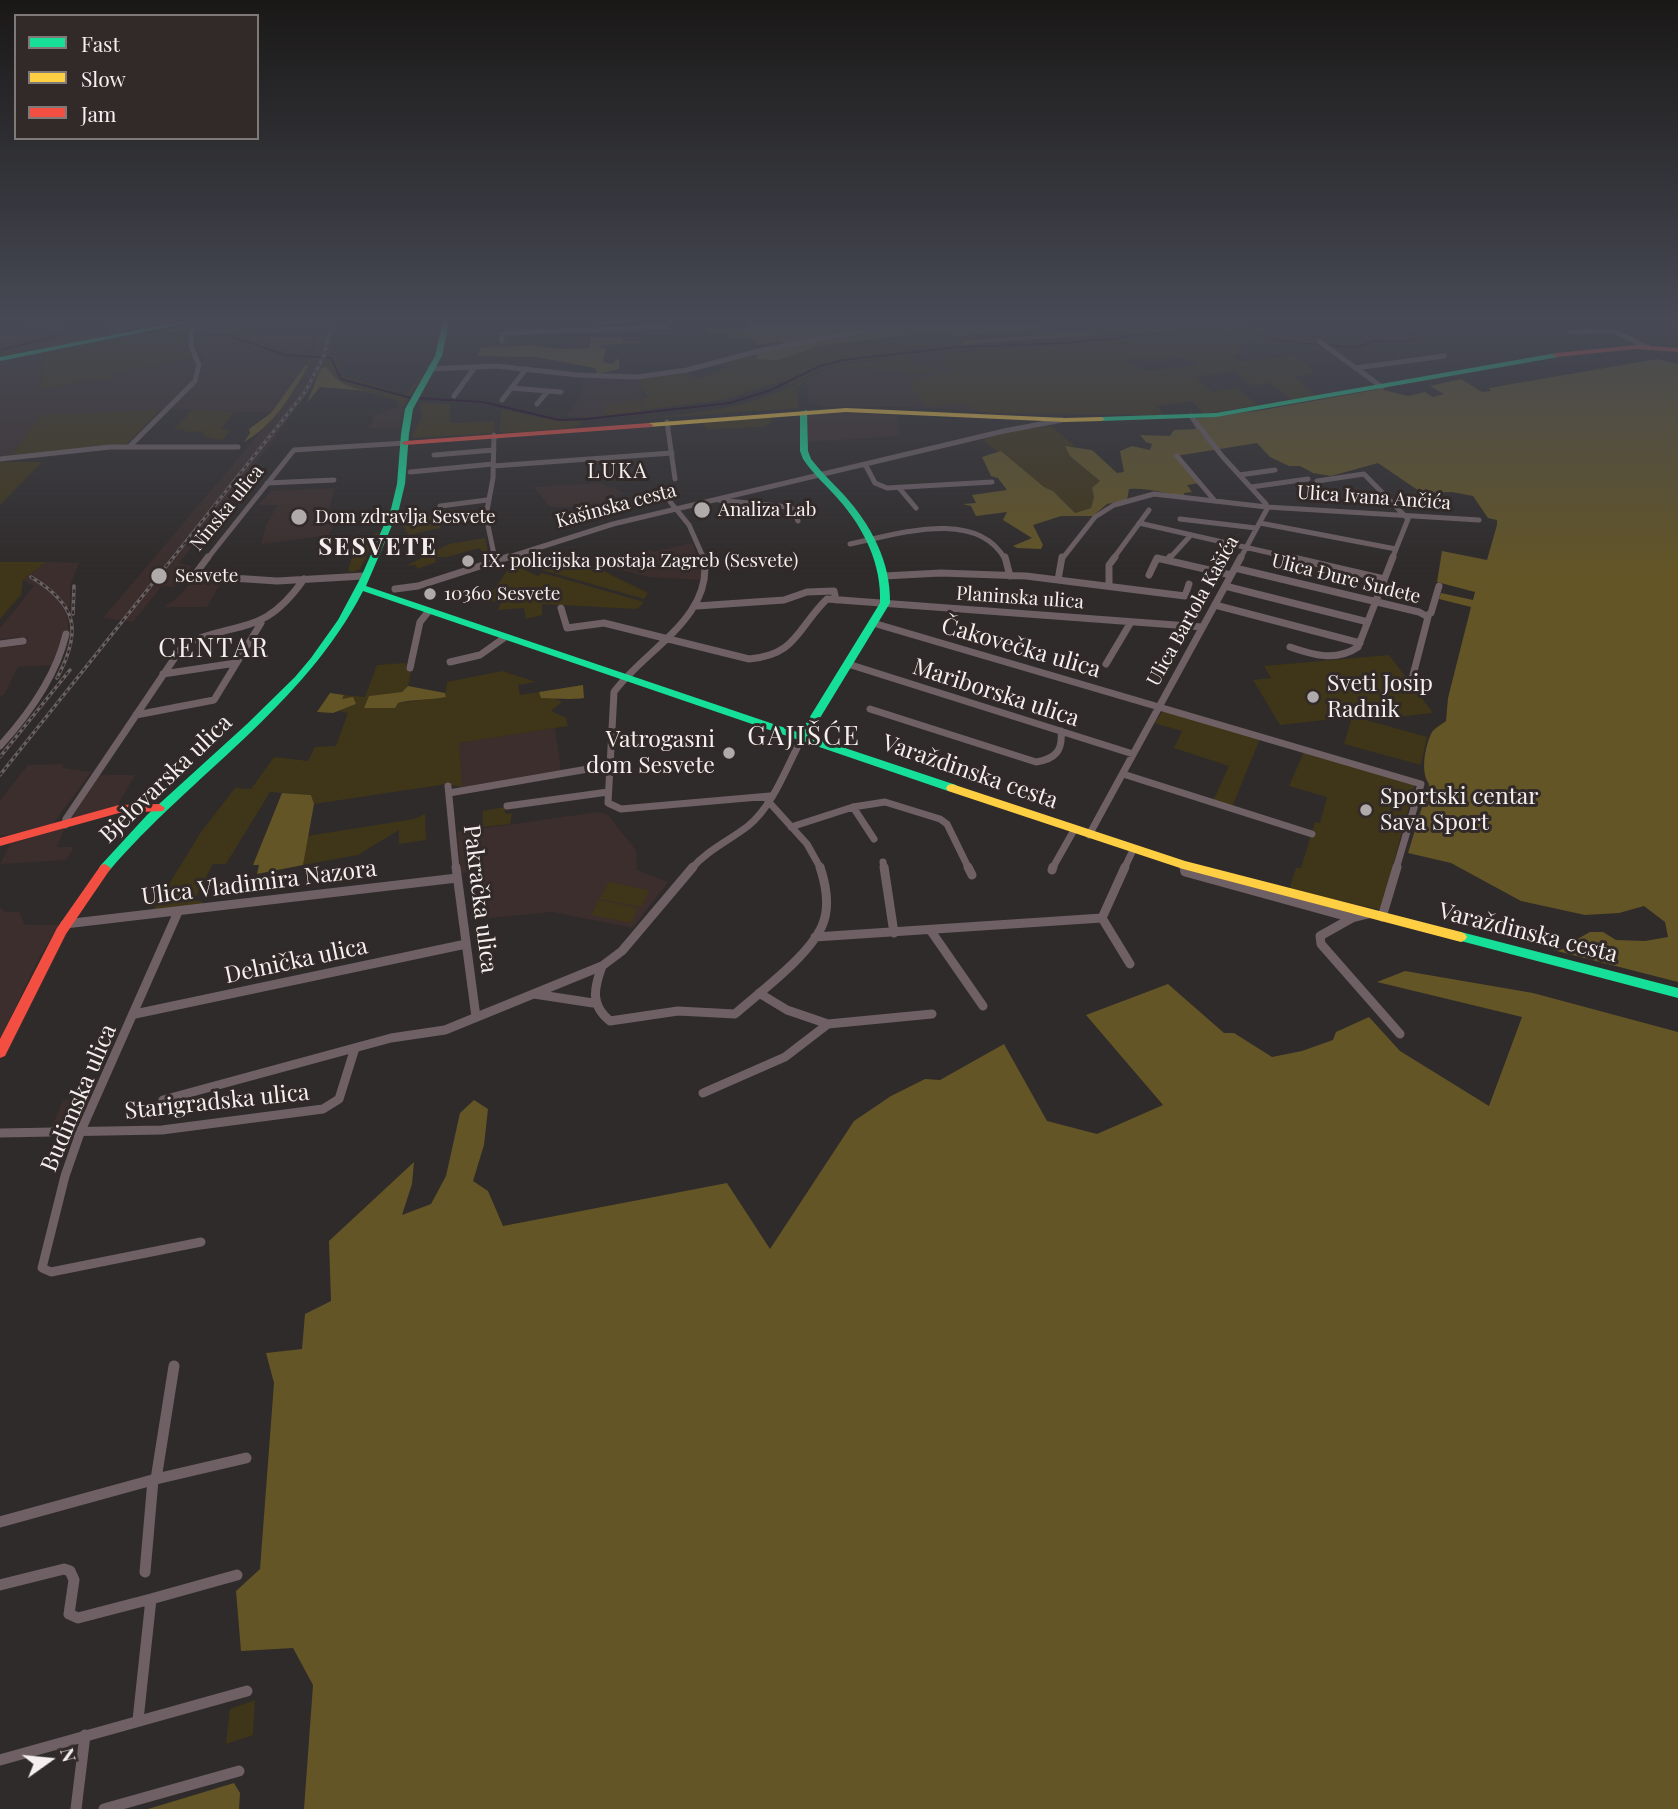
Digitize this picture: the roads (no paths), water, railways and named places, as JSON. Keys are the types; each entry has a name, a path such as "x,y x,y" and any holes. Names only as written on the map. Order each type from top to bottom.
{"main road":[{"name":"Bjelovarska ulica","path":"0,1052 65,925 106,866 159,808 277,702 323,649 350,607 400,491 412,406"},
{"name":"Kašinska cesta","path":"1065,420 1191,416 1275,406"},
{"path":"405,443 804,412 882,410 1065,420"},
{"path":"802,738 885,604 887,587 869,541 848,506 819,475 804,451 804,412"},
{"name":"Varaždinska cesta","path":"362,581 428,612 1133,850 1368,914 1678,993"},
{"path":"350,607 365,599 390,594"},
{"path":"0,842 38,835 104,813 159,808"}],"street":[{"path":"130,446 169,406"},
{"path":"1191,416 1267,507"},
{"name":"Kašinska cesta","path":"390,594 577,534 1014,429 1065,420"},
{"path":"667,422 675,479"},
{"path":"494,435 493,465 485,516 496,562"},
{"name":"Ninska ulica","path":"362,581 268,581 196,575 267,483 298,448 405,443"},
{"path":"0,458 130,446 238,447"},
{"path":"434,455 494,450"},
{"path":"410,472 672,453"},
{"path":"1177,456 1215,501"},
{"path":"865,464 880,486 900,489 992,481"},
{"path":"1239,475 1275,470"},
{"path":"1290,648 1324,657 1350,652 1360,643 1407,516 1364,474 1317,481"},
{"path":"1251,487 1308,479"},
{"path":"267,483 334,480"},
{"path":"900,489 916,509"},
{"path":"663,493 678,509 702,548 708,570 707,586 697,606 624,678 614,692 609,805 621,809 769,798"},
{"name":"Ulica Ivana Ančića","path":"1058,580 1062,557 1095,517 1114,505 1154,494 1267,507 1479,520"},
{"path":"717,499 788,507 793,509 798,521"},
{"path":"440,506 487,500"},
{"name":"Ulica Bartola Kašića","path":"1089,835 1267,507"},
{"path":"1109,585 1109,565 1149,510"},
{"path":"1180,519 1258,526 1396,549"},
{"path":"1139,523 1384,579"},
{"path":"850,544 898,533 952,528 977,536 1003,552 1007,558 1010,576"},
{"path":"1168,560 1190,536"},
{"path":"1149,575 1157,558 1231,575"},
{"name":"Ulica Đure Sudete","path":"1235,568 1419,612 1428,617 1412,679"},
{"path":"884,576 1010,576 1109,585 1185,596 1189,584"},
{"path":"65,825 66,819 184,644 198,637 261,623 284,608 304,579"},
{"path":"1225,586 1368,622"},
{"path":"1426,616 1431,613 1439,586"},
{"name":"Planinska ulica","path":"697,606 784,600 807,592 834,591 836,600 1202,627"},
{"path":"561,608 566,627 604,623 749,659 772,657 791,647 825,600 836,600"},
{"path":"1215,605 1360,643"},
{"path":"410,668 420,622 428,612"},
{"path":"1106,664 1131,622"},
{"path":"136,715 214,700 261,623"},
{"name":"Čakovečka ulica","path":"873,623 1421,784 1382,917"},
{"path":"0,746 19,726 58,663 66,634"},
{"path":"450,662 480,655 504,638"},
{"path":"0,644 23,641"},
{"path":"163,674 236,663"},
{"name":"Mariborska ulica","path":"848,664 1133,754"},
{"path":"870,709 1036,762 1056,757 1061,750 1060,731"},
{"path":"163,1100 391,1038 445,1030 602,966 622,951 705,853 748,826 762,812 802,738"},
{"name":"Pakračka ulica","path":"476,1017 457,878 449,790 611,765"},
{"path":"1123,774 1312,834"},
{"path":"507,806 608,792"},
{"path":"602,966 595,985 593,1003 610,1021 678,1011 736,1014 815,937 826,915 827,897 816,857 769,798"},
{"path":"791,827 853,807 885,802 940,819 951,830 972,875"},
{"path":"853,807 874,839"},
{"path":"1052,870 1074,830"},
{"path":"1102,918 1133,850"},
{"path":"883,862 894,933"},
{"name":"Varaždinska cesta","path":"1184,865 1185,872 1352,918 1368,914"},
{"name":"Ulica Vladimira Nazora","path":"65,925 457,878"},
{"name":"Budimska ulica","path":"178,912 80,1133 65,1176 42,1268 51,1272 201,1242"},
{"path":"815,937 1102,918"},
{"path":"1102,918 1130,964"},
{"path":"1352,918 1320,936 1321,944 1400,1034"},
{"path":"930,931 983,1006"},
{"name":"Delnička ulica","path":"135,1014 466,944"},
{"path":"759,993 787,1010 828,1024 932,1014"},
{"path":"534,994 593,1003"},
{"path":"703,1093 770,1067 815,1037 828,1024"},
{"name":"Starigradska ulica","path":"0,1133 162,1130 323,1110 339,1099 355,1048"},
{"path":"145,1572 154,1479 174,1366"},
{"path":"0,1522 154,1479 246,1458"},
{"path":"0,1585 64,1569 70,1571 74,1580 69,1614 78,1618 237,1576"},
{"path":"138,1720 151,1599"},
{"path":"0,1760 247,1691"},
{"path":"76,1809 85,1735"},
{"path":"104,1809 239,1771"}],"waterway":[{"path":"502,406 559,420 699,406"}],"railway":[{"path":"0,775 294,406"},
{"path":"31,577 58,598 71,620 70,646 57,678"},
{"path":"73,614 74,586"},
{"path":"0,757 70,670"}],"place":[{"name":"Analiza Lab","path":"702,510"},
{"name":"Dom zdravlja Sesvete","path":"299,517"},
{"name":"IX. policijska postaja Zagreb (Sesvete)","path":"468,561"},
{"name":"Sesvete","path":"159,576"},
{"name":"10360 Sesvete","path":"430,594"},
{"name":"Sveti Josip Radnik","path":"1313,697"},
{"name":"Vatrogasni dom Sesvete","path":"729,753"},
{"name":"Sportski centar Sava Sport","path":"1366,810"}],"district":[{"name":"LUKA","path":"618,471"},
{"name":"SESVETE","path":"378,548"},
{"name":"CENTAR","path":"214,649"},
{"name":"GAJIŠĆE","path":"804,737"}]}
